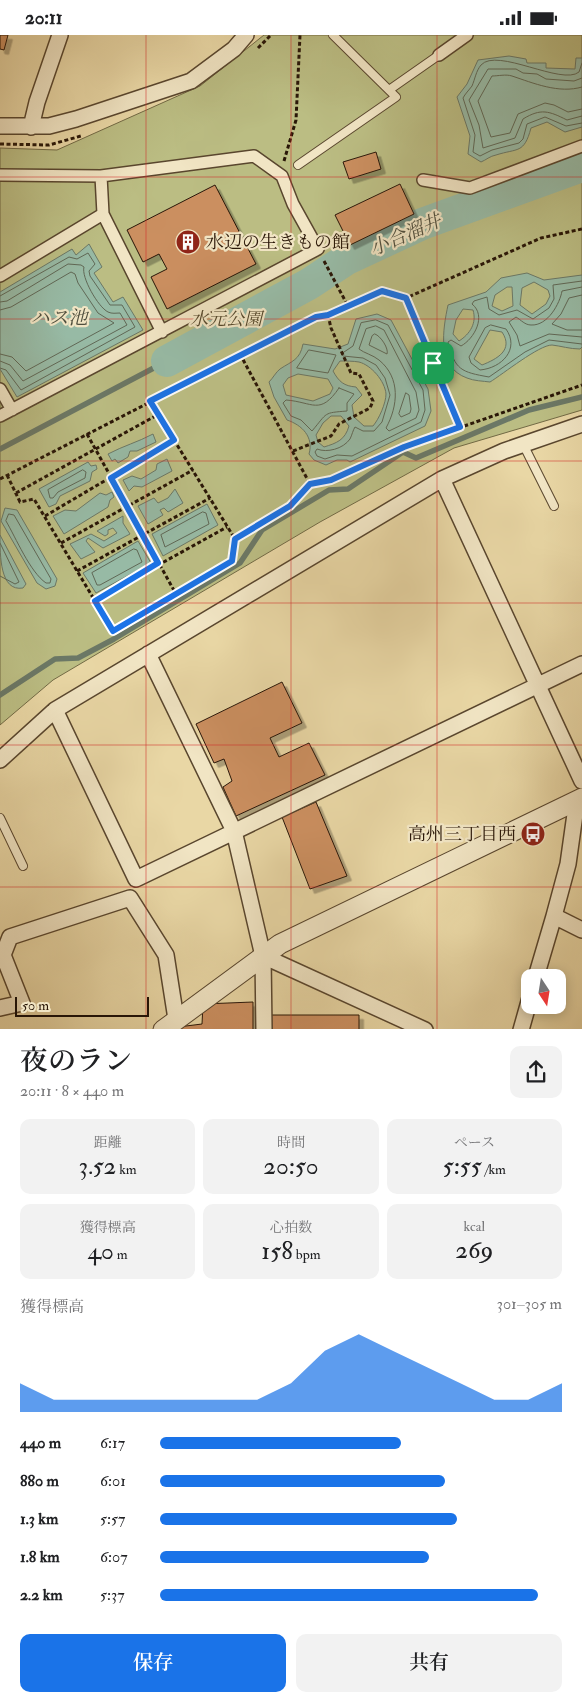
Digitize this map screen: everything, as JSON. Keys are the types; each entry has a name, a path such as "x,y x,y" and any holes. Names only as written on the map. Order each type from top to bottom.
{"street":[{"path":"31,127 37,102 60,35"},
{"path":"0,126 49,126 191,81 234,49 246,35"},
{"path":"439,55 467,35"},
{"path":"423,180 470,188 582,146"},
{"path":"0,175 101,176 254,156 282,176 293,205 318,249 0,416"},
{"path":"101,176 103,214 162,331"},
{"path":"0,276 103,214"},
{"path":"0,389 12,410"},
{"path":"0,760 55,710 442,479 523,444 582,424"},
{"path":"442,479 582,781"},
{"path":"148,654 234,831 263,956 264,1029"},
{"path":"55,710 136,879 582,664"},
{"path":"538,969 568,864 580,799"},
{"path":"170,1024 280,944 580,799"},
{"path":"0,1008 22,1003 3,955 10,937 130,898 166,955 170,1024"},
{"path":"554,916 582,930"},
{"path":"263,956 416,1028"},
{"path":"521,1029 525,1014"}],"lane":[{"path":"298,165 396,97 333,35"},
{"path":"389,90 439,55"},
{"path":"523,444 554,506"},
{"path":"0,818 23,866"}],"path":[{"path":"282,176 296,119 300,35"},
{"path":"0,479 240,354 316,317 328,315 382,291 406,298 541,238 582,229"},
{"path":"326,263 348,306"},
{"path":"406,298 460,427"},
{"path":"292,451 331,436 339,424 370,408 373,401 359,374 351,373 330,329 328,315"},
{"path":"240,354 310,484"},
{"path":"235,539 290,506 310,484 331,480 404,447 582,385"},
{"path":"7,475 20,502 34,499 113,631 232,561 235,539 150,401"},
{"path":"16,493 159,414"},
{"path":"86,434 176,595"},
{"path":"45,516 174,440"},
{"path":"60,543 193,470"},
{"path":"77,571 210,498"},
{"path":"95,601 158,563 228,526"}],"green space":[{"name":"水元公園","path":"264,35 582,35 582,410 454,448 320,522 53,680 0,725 0,148 57,150 200,86"}],"water":[{"path":"509,56 526,59 527,63 546,63 546,68 575,69 576,58 582,58 582,127 565,132 547,122 531,128 526,142 519,149 481,162 468,154 470,136 457,97 467,84 478,60"},
{"name":"ハス池","path":"89,244 102,267 94,273 113,302 123,297 143,330 17,397 0,369 0,292 72,249 76,255"},
{"path":"527,273 544,280 582,275 582,347 580,349 573,349 552,345 546,346 490,382 470,379 457,373 450,365 444,346 444,325 448,305 486,292 501,278","holes":["534,282 548,290 550,296 546,304 532,314 520,305 522,288","507,287 512,287 513,306 502,311 492,306 495,295","463,309 473,310 472,328 459,341 453,334 456,320","490,330 502,332 506,344 505,349 498,357 482,365 474,359"]},
{"path":"377,314 391,320 428,389 431,411 425,426 350,462 347,460 337,460 326,465 314,460 309,454 310,442 306,433 302,428 287,420 274,397 269,382 279,370 298,357 303,344 335,349 348,344 356,319","holes":["340,361 359,362 373,370 380,379 385,389 386,398 382,411 373,426 364,426 354,417 352,405 362,395 356,387 342,383 333,371","298,374 328,379 333,388 330,394 313,401 286,395 283,385 288,378","331,416 341,416 349,426 345,435 340,440 324,447 318,442 316,435 323,423"]},
{"path":"153,434 156,442 137,451 130,451 128,457 118,463 115,459 112,461 108,454 142,439"},
{"path":"167,459 172,471 142,487 134,486 129,491 123,480 132,476 141,479 156,470 157,464"},
{"path":"88,462 91,466 96,465 97,469 92,472 90,481 60,496 56,504 49,507 39,489"},
{"path":"175,489 183,503 168,512 164,508 160,510 163,515 148,524 138,506 154,498 158,503 168,498"},
{"path":"112,492 114,497 110,500 108,507 64,534 53,516 65,510 76,511 100,493 106,495"},
{"path":"207,504 218,525 163,556 152,534"},
{"path":"5,508 17,510 57,579 55,586 46,589 37,583 1,521"},
{"path":"123,516 123,523 130,534 103,548 88,538 86,541 95,552 81,559 70,544 91,534 104,541 117,533 113,528 108,530 108,534 105,536 97,531"},
{"path":"0,535 26,584 23,588 15,588 6,579 1,562"},
{"path":"138,541 151,563 96,593 83,573"}],"building":[{"path":"0,35 8,35 4,50 0,49"},
{"path":"376,152 381,169 349,179 343,162"},
{"path":"400,184 414,214 350,245 335,215"},
{"name":"水辺の生きもの館","path":"215,185 256,264 167,309 151,277 167,269 159,254 143,262 127,230"},
{"path":"282,682 302,723 270,738 279,757 309,743 325,775 236,816 223,787 232,781 224,759 214,763 196,724"},
{"path":"316,802 347,876 310,889 282,817"},
{"path":"253,1002 253,1029 178,1029 178,1027 202,1024 203,1004"},
{"path":"270,1015 359,1015 359,1029 271,1029"}],"waterway":[{"name":"小合溜井","path":"167,361 309,284 347,259 422,224 582,166"},
{"name":"小合溜井","path":"0,449 167,361"},
{"path":"0,695 55,659 78,658 114,639 240,563 262,530 329,490 348,489 403,452 416,458 529,410 582,397"}],"place":[{"name":"水辺の生きもの館","path":"188,242"},
{"name":"高州三丁目西","path":"533,834"}],"route":[{"path":"382,291 406,298 433,363 460,427 404,447 331,480 310,484 290,506 235,539 232,561 113,631 95,601 158,563 111,478 174,440 150,401 316,317 328,315 382,291"}]}
